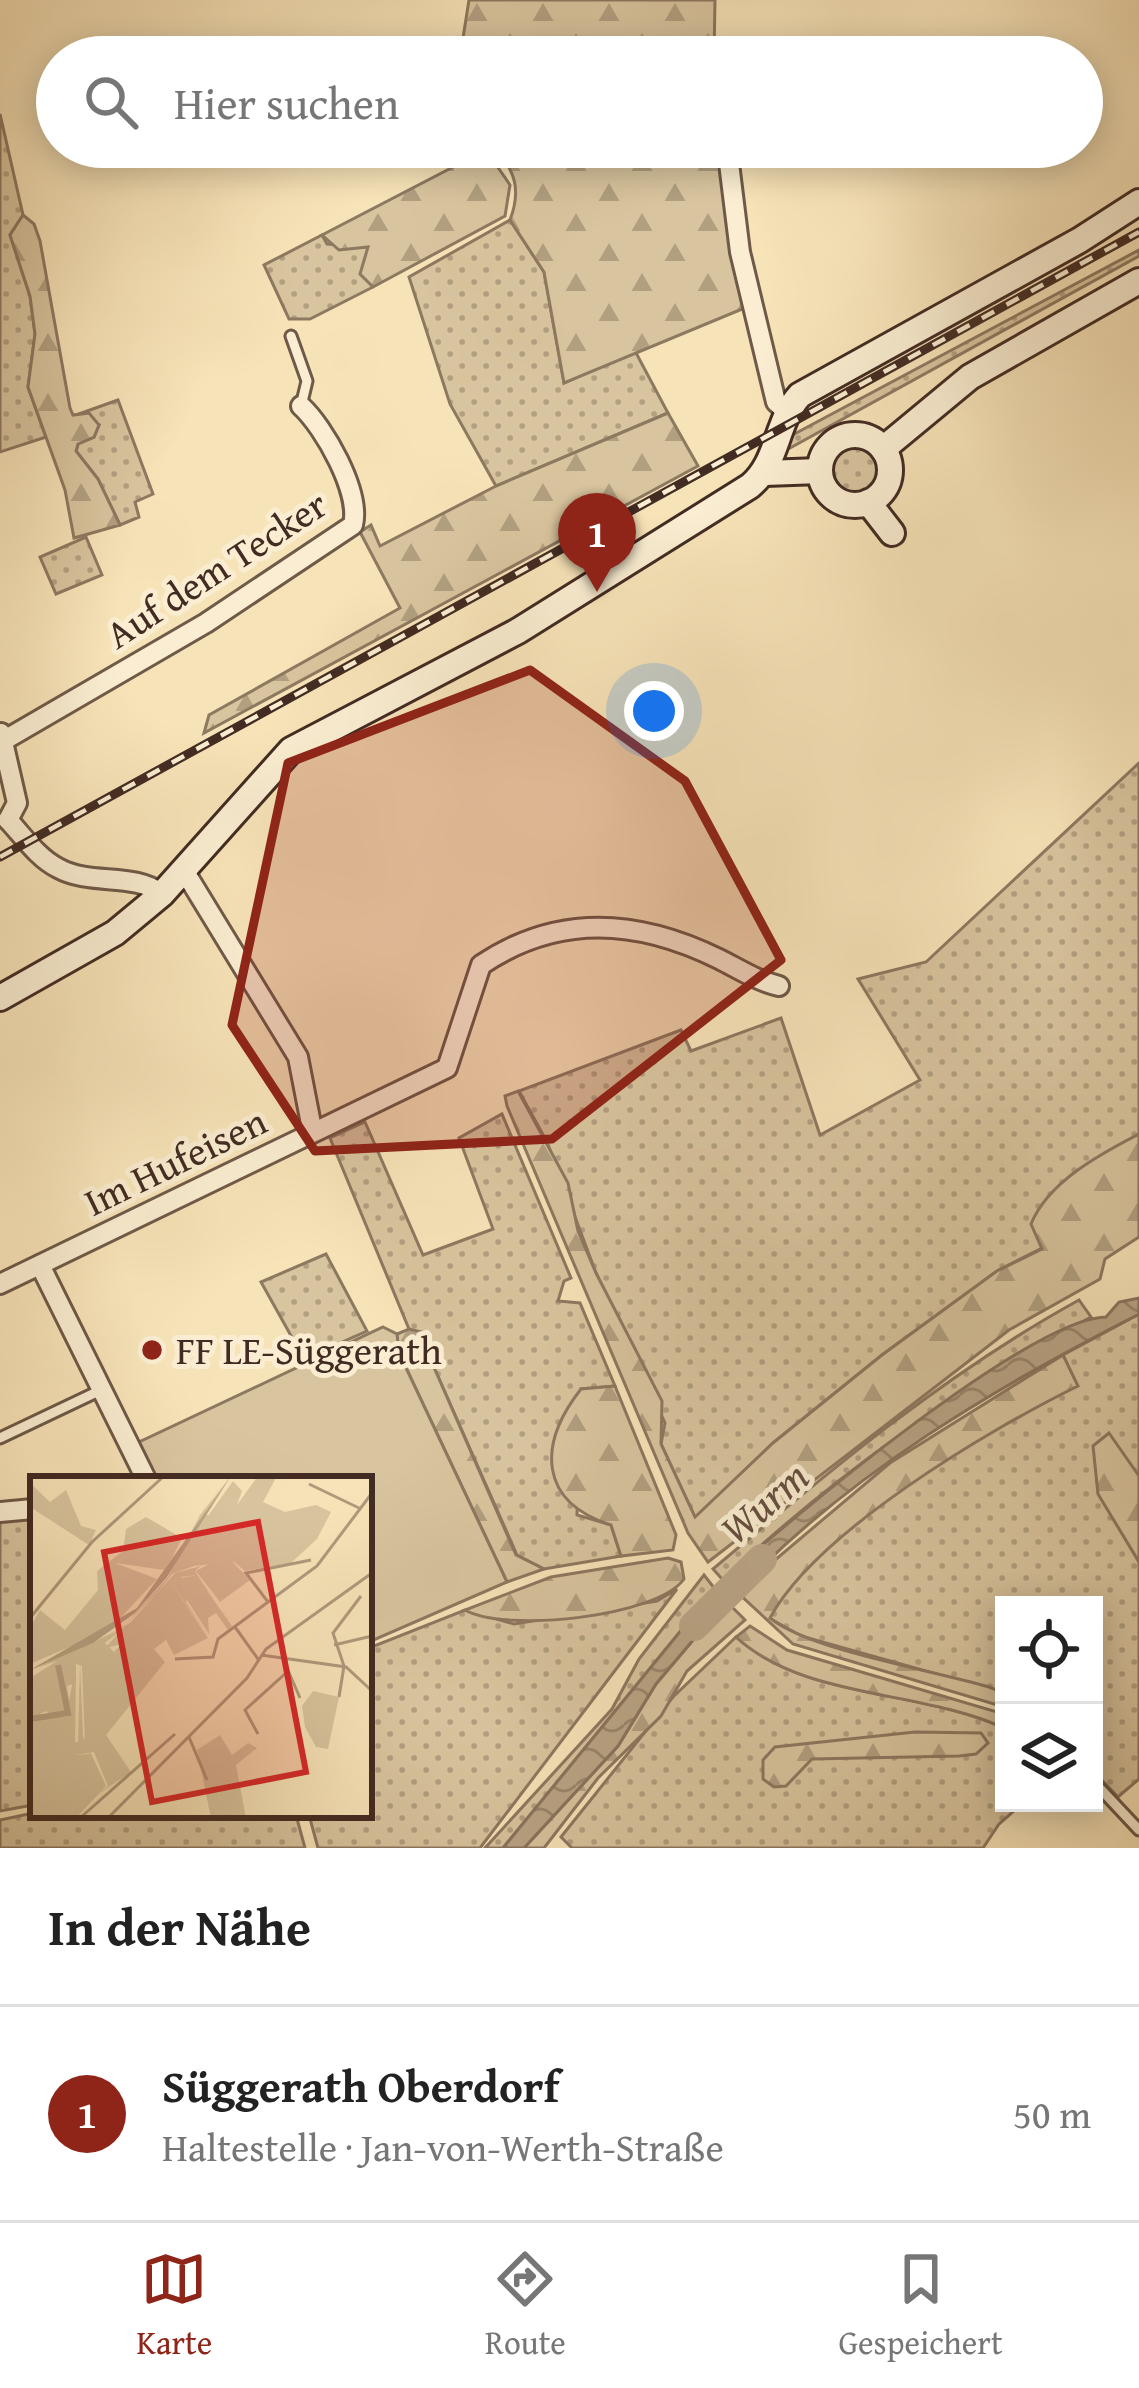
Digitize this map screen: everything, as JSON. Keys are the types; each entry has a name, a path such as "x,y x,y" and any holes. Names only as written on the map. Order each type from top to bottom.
{"main road":[{"path":"0,998 116,933 162,894 291,750 518,631 768,465 786,411 800,395 1139,202"},
{"path":"883,449 970,376 1139,280"},
{"path":"860,435 883,449 889,462 888,483 868,502 836,500 824,487 820,471 825,451 840,438 860,435"},
{"path":"768,465 820,471"},
{"path":"868,502 892,533"}],"street":[{"path":"730,168 740,253 776,402 786,411"},
{"name":"Auf dem Tecker","path":"1,736 206,622 353,525 353,506 325,428 301,406"},
{"path":"1,736 16,803 4,820 56,868 84,878 142,883 162,894"},
{"name":"Im Hufeisen","path":"0,1284 312,1129 298,1057 185,872"},
{"path":"312,1129 447,1068 481,965 543,932 601,924 655,934 778,986"},
{"path":"40,1264 144,1476"},
{"path":"0,1512 30,1509"}],"lane":[{"name":"Auf dem Tecker","path":"291,336 307,381 301,406"},
{"path":"0,1438 100,1390"},
{"path":"1103,1792 1139,1830"}],"highlighted area":[{"path":"530,670 685,781 781,960 552,1139 315,1151 232,1025 288,763"}],"green space":[{"path":"469,0 715,0 714,36 463,36"},
{"path":"0,114 23,215 10,235 30,296 35,334 28,387 46,437 0,452"},
{"path":"451,168 498,168 510,185 505,216 373,287 360,274 368,247 339,250 322,235"},
{"path":"509,168 722,168 747,307 564,383 544,272 510,220 514,182"},
{"path":"23,215 34,224 40,241 70,408 73,415 89,413 99,425 94,437 78,444 76,451 98,479 120,525 74,538 65,490 28,387 35,334 30,296 10,235"},
{"path":"510,220 544,272 564,383 635,351 668,413 496,486 450,404 409,277"},
{"path":"322,235 327,244 369,247 373,287 310,319 289,319 264,265"},
{"path":"1139,250 1139,256 781,453 785,439"},
{"path":"118,400 153,494 135,502 139,517 120,525 98,479 76,451 78,444 94,437 99,425 73,416"},
{"path":"668,413 698,466 204,733 209,715 400,608 360,532 371,525 380,546 496,486"},
{"path":"856,447 872,454 879,470 872,486 856,493 840,486 833,470 840,454"},
{"path":"86,537 102,575 56,594 40,557"},
{"path":"1139,763 1139,1134 1071,1175 1042,1248 997,1271 882,1355 773,1443 695,1518 661,1444 665,1423 596,1273 547,1142 519,1091 681,1030 691,1051 781,1018 820,1135 920,1080 858,979 926,962"},
{"path":"518,1091 568,1183 578,1231 596,1273 662,1401 661,1444 695,1517 773,1443 882,1355 997,1271 1042,1249 1031,1224 1050,1195 1092,1160 1139,1134 1139,1237 1105,1259 1100,1279 1009,1330 708,1562 688,1533 507,1106 505,1096"},
{"path":"502,1114 571,1278 564,1281 558,1301 580,1303 615,1386 581,1389 577,1515 611,1525 621,1556 544,1569 517,1555 433,1365 435,1352 409,1329 330,1138 365,1122 423,1255 493,1229 459,1138"},
{"path":"326,1254 367,1331 304,1359 261,1282"},
{"path":"1079,1300 1091,1317 993,1373 898,1436 808,1505 723,1580 713,1569 935,1391"},
{"path":"1139,1314 1139,1779 1118,1797 1103,1781 1103,1596 995,1596 995,1690 801,1636 769,1618 792,1585 864,1518 998,1428 1077,1386 1063,1355"},
{"path":"383,1327 397,1334 399,1353 507,1582 372,1641 372,1476 151,1476 137,1443"},
{"path":"409,1329 429,1334 433,1365 516,1555 544,1569 507,1582 399,1353 397,1334"},
{"path":"1063,1355 1078,1386 999,1428 864,1518 793,1585 770,1618 843,1650 989,1687 995,1689 995,1704 793,1644 737,1592 890,1463"},
{"path":"615,1386 676,1535 673,1550 621,1556 611,1525 587,1515 558,1487 552,1451 567,1410 581,1389"},
{"path":"1109,1433 1139,1476 1139,1562 1098,1494 1093,1446"},
{"path":"30,1516 30,1806 0,1811 0,1518"},
{"path":"668,1558 681,1562 684,1579 668,1592 613,1612 512,1620 465,1610 551,1577"},
{"path":"704,1575 715,1589 503,1848 485,1848 612,1709 639,1659"},
{"path":"677,1589 480,1848 318,1848 310,1818 372,1818 372,1647 465,1610 514,1624 657,1601"},
{"path":"726,1601 745,1620 687,1671 661,1716 598,1778 544,1848 524,1848 618,1746 656,1684"},
{"path":"750,1626 787,1650 995,1711 995,1724 795,1672 736,1637"},
{"path":"736,1637 795,1672 971,1715 995,1724 995,1812 1013,1812 983,1848 572,1848 561,1837 673,1697"},
{"path":"915,1732 981,1733 988,1743 976,1754 959,1756 812,1759 786,1786 774,1787 763,1779 763,1760 775,1747"},
{"path":"30,1814 30,1818 297,1818 305,1848 0,1848 0,1820"}],"water":[{"path":"1139,1298 1139,1314 978,1403 875,1471 780,1549 737,1592 723,1580 852,1472 968,1385 1070,1326 1106,1317 1119,1302"},
{"path":"715,1589 726,1601 656,1684 618,1746 524,1848 503,1848"}],"waterway":[{"name":"Wurm","path":"694,1626 762,1559"}],"railway":[{"path":"0,857 1139,232"}],"place":[{"name":"Süggerath Oberdorf","path":"597,592"},
{"name":"FF LE-Süggerath","path":"152,1350"}]}
